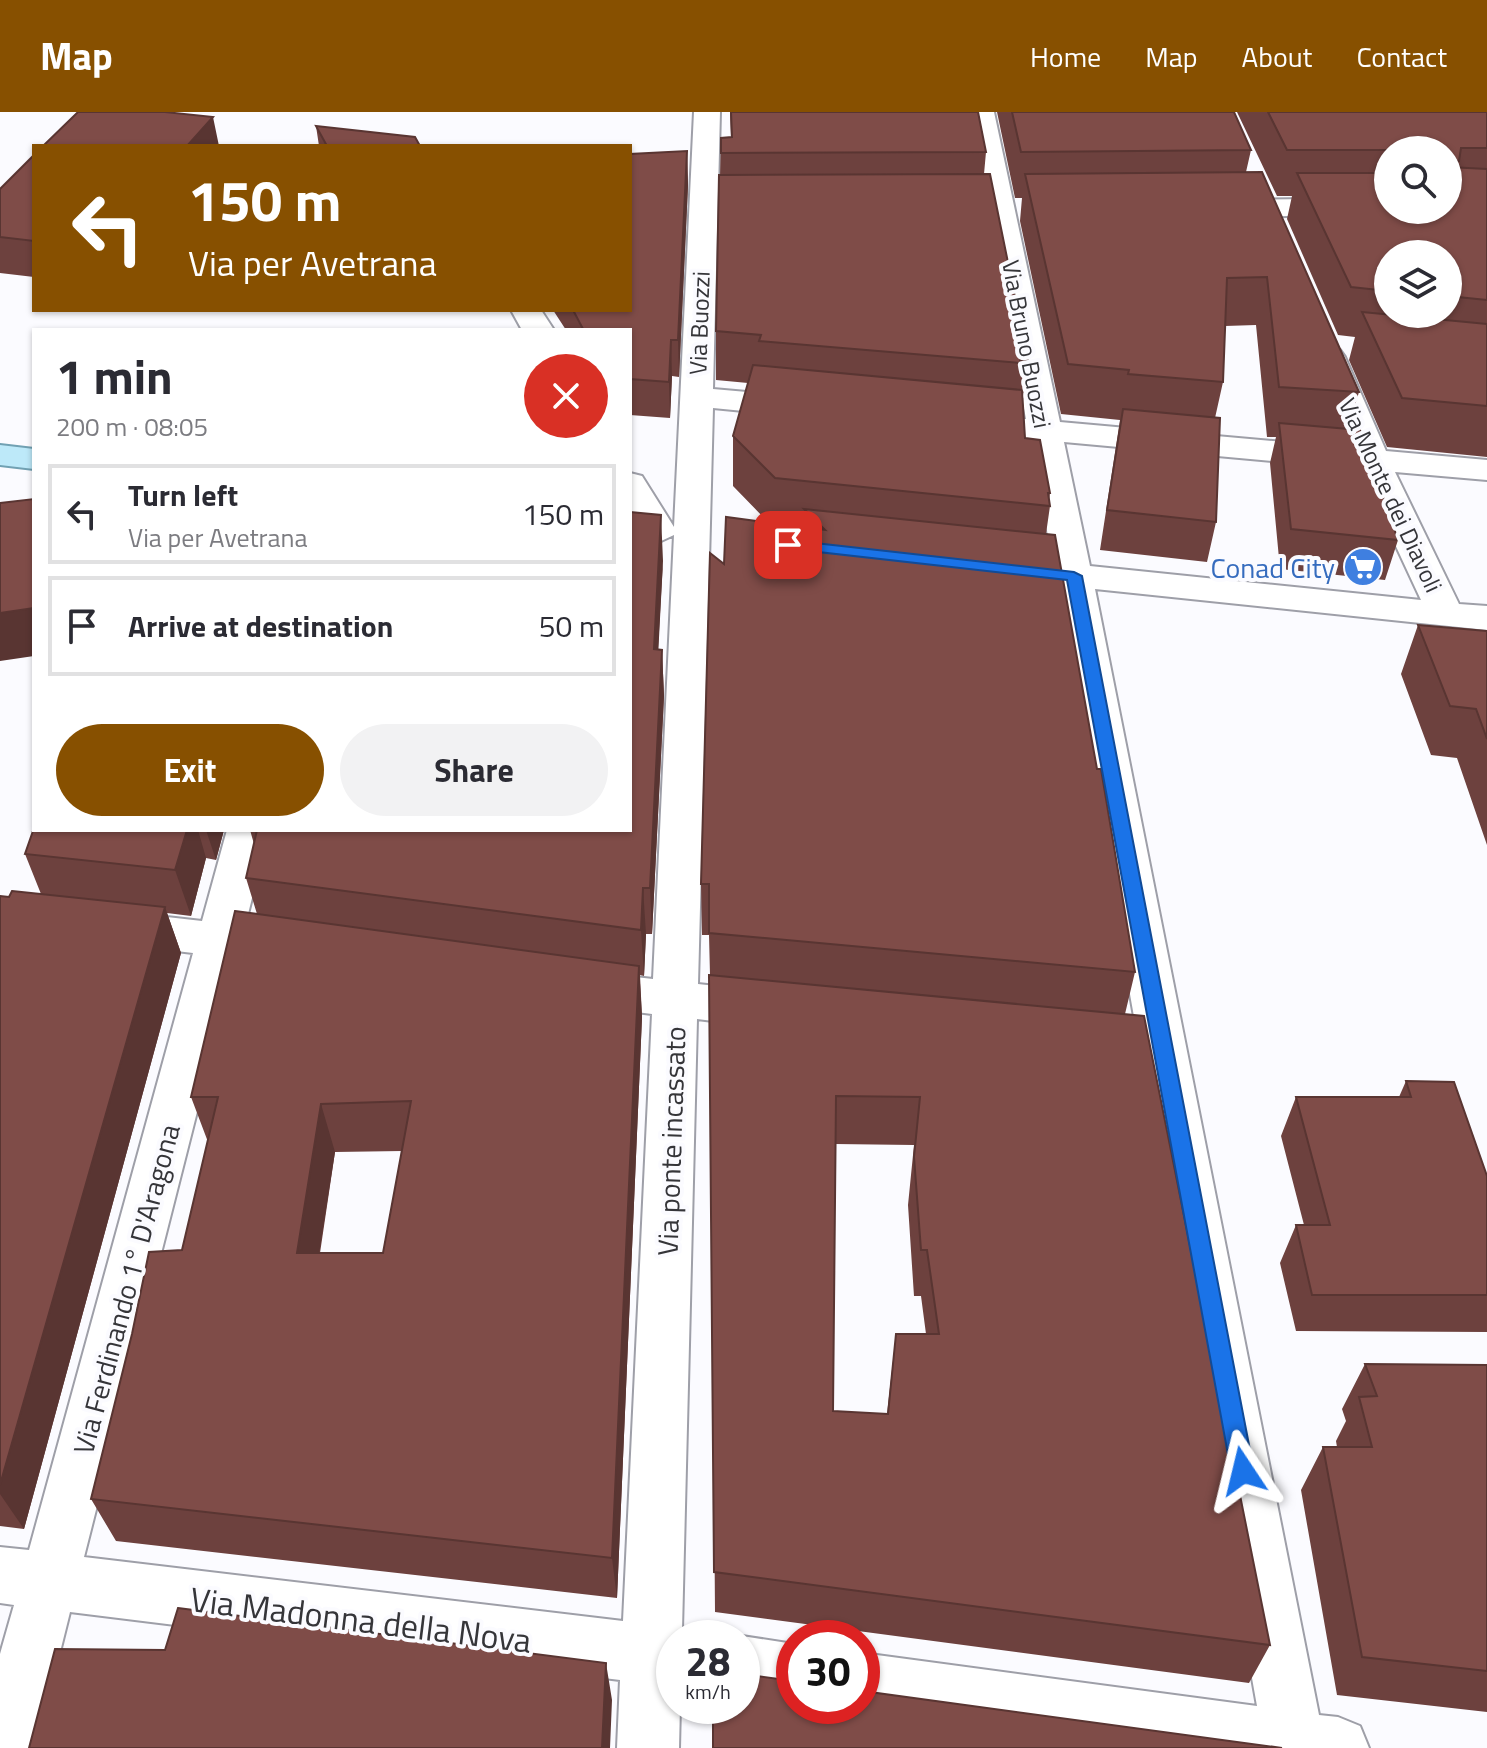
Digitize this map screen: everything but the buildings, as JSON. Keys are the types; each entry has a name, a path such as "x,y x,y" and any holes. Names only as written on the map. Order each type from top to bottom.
{"main road":[{"path":"0,455 32,459"}],"street":[{"name":"Via Buozzi","path":"677,532 697,397 707,112"},
{"name":"Via Bruno Buozzi","path":"981,112 1017,210 1043,431 1074,576 1164,1047 1309,1746"},
{"path":"1186,210 1374,207"},
{"path":"970,210 1017,210"},
{"path":"703,211 734,211"},
{"name":"Via Monte dei Diavoli","path":"1332,342 1373,461 1446,614"},
{"path":"697,397 838,411"},
{"path":"980,424 1487,470"},
{"path":"632,485 677,532"},
{"name":"Via ponte incassato","path":"663,1620 677,1001 677,532"},
{"path":"1011,569 1487,618"},
{"name":"Via Ferdinando 1° D'Aragona","path":"5,1748 24,1578 221,938 248,832"},
{"path":"0,914 331,953"},
{"path":"535,981 677,1001 818,1014"},
{"path":"1116,1042 1164,1047"},
{"name":"Via Madonna della Nova","path":"24,1578 656,1654"},
{"path":"880,1686 1309,1746"},
{"name":"Via ponte incassato","path":"648,1748 656,1695"}],"place":[{"name":"Conad City","path":"1363,567"}],"route":[{"path":"788,545 1074,576 1243,1471"}]}
